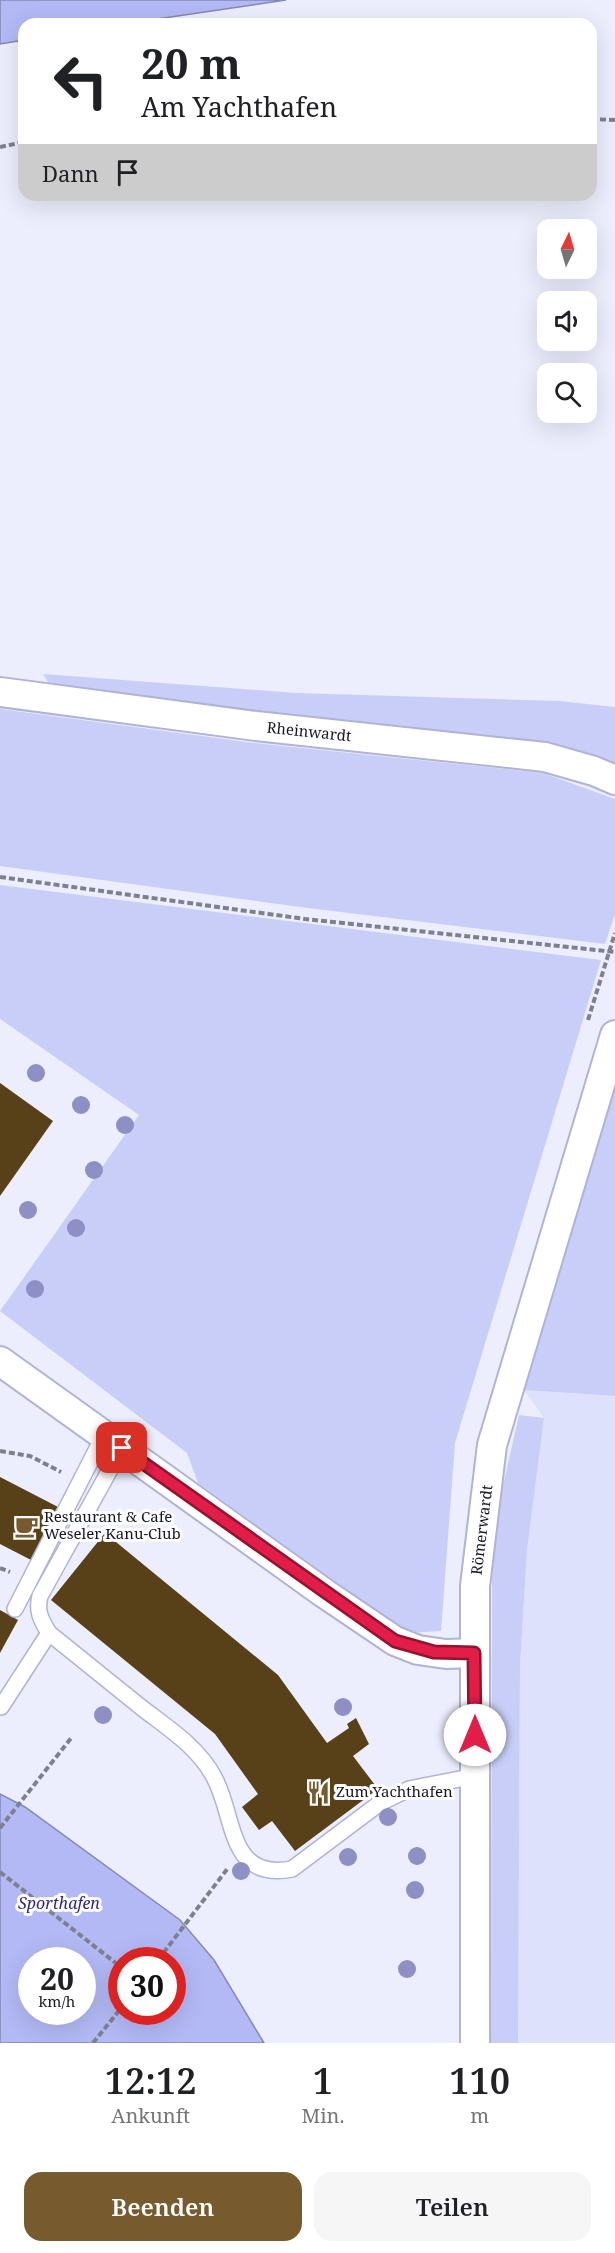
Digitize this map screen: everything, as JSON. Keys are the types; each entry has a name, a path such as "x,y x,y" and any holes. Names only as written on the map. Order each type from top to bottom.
{"street":[{"name":"Rheinwardt","path":"0,692 256,726 545,757 594,771 615,780"},
{"name":"Römerwardt","path":"475,2043 475,1586 492,1445 615,1035"},
{"path":"0,1361 395,1641 434,1652 474,1653"}],"lane":[{"path":"15,1609 81,1482 113,1442"},
{"path":"113,1442 40,1596 38,1607 40,1619 49,1633 193,1748 214,1777 241,1853 252,1864 264,1870 292,1869 380,1803 409,1789 475,1776"},
{"path":"1,1707 49,1633"}],"path":[{"path":"597,119 615,120"},
{"path":"0,147 18,143"},
{"path":"0,877 305,920 615,952"},
{"path":"0,1451 13,1451 30,1456 81,1482"},
{"path":"0,1828 72,1737"},
{"path":"168,1947 234,1860"},
{"path":"0,1872 108,1957"},
{"path":"93,2043 108,2024"}],"shaded area":[{"path":"43,674 297,693 560,701 615,707 615,767 546,747 491,737 325,723 53,690"},
{"path":"0,709 254,743 543,773 615,799 615,914 605,944 308,908 0,866"},
{"path":"0,885 601,960 455,1443 441,1631 407,1633 198,1483 187,1453 0,1311 139,1115 0,1019"},
{"path":"615,1088 615,1396 524,1390"},
{"path":"524,1390 615,1396 615,2043 518,2043 520,1666 527,1550 544,1418"},
{"path":"519,1415 544,1418 527,1550 520,1666 518,2043 491,2043 492,1578 499,1503"}],"water":[{"path":"0,0 286,0 164,18 18,18 18,41 0,44"},
{"name":"Sporthafen","path":"0,1794 25,1807 180,1920 214,1960 264,2043 0,2043"}],"building":[{"path":"0,1083 53,1121 0,1196"},
{"name":"Restaurant & Cafe Weseler Kanu-Club","path":"0,1477 60,1508 33,1561 0,1544"},
{"path":"105,1533 278,1675 327,1743 349,1728 347,1724 356,1718 369,1744 353,1756 378,1789 295,1851 272,1821 259,1830 242,1807 258,1794 215,1734 51,1600"},
{"path":"0,1610 18,1620 0,1653"}],"place":[{"name":"Restaurant & Cafe Weseler Kanu-Club","path":"26,1526"},
{"name":"Zum Yachthafen","path":"318,1792"}],"route":[{"path":"122,1448 395,1641 418,1650 446,1654 474,1653 475,1735"}]}
